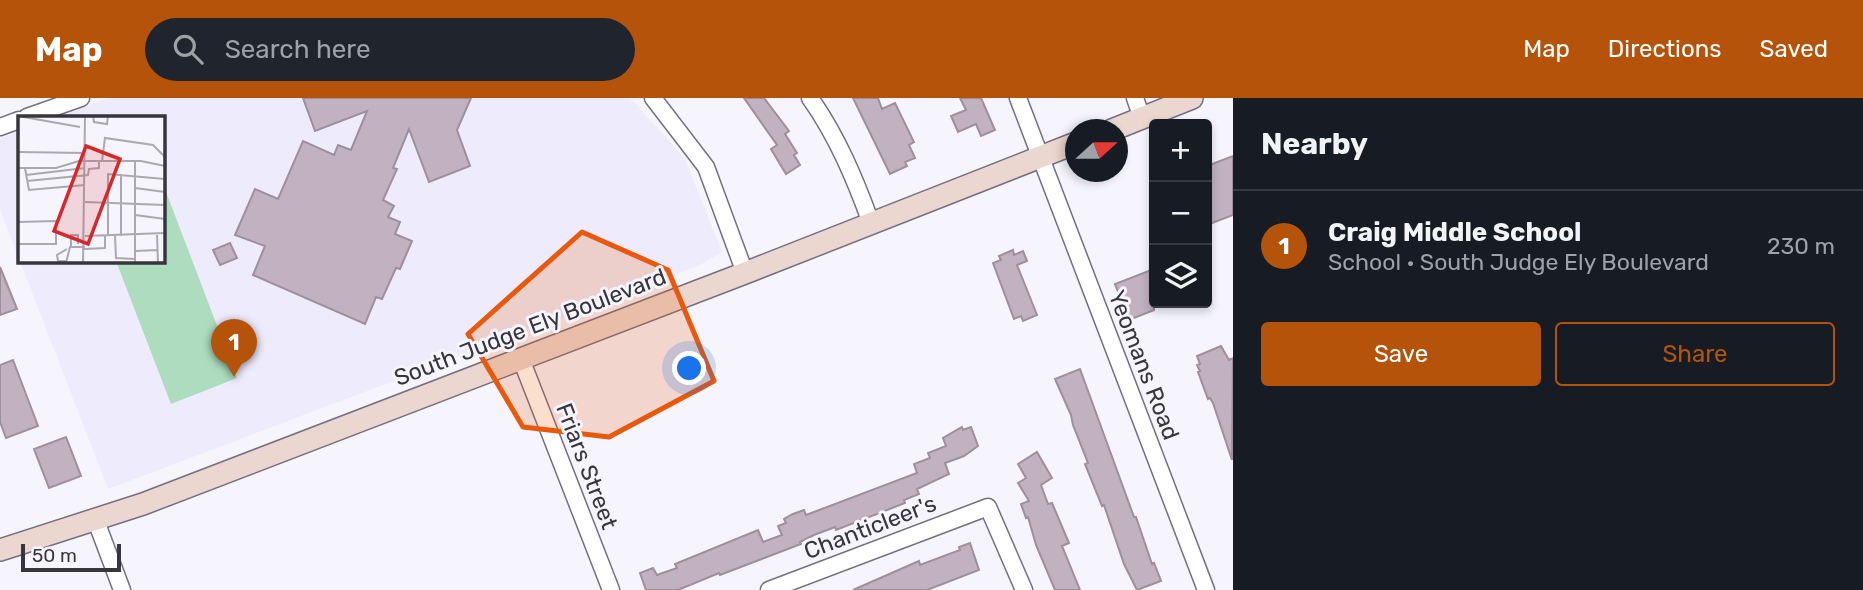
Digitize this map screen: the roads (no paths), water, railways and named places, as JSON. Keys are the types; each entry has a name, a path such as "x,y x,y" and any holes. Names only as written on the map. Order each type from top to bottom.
{"main road":[{"path":"1128,124 1192,98"},
{"name":"South Judge Ely Boulevard","path":"0,550 96,520 745,273 1065,147"}],"street":[{"path":"30,116 81,98"},
{"path":"653,98 706,167 745,273"},
{"path":"810,98 828,122 871,223"},
{"name":"Yeomans Road","path":"1018,98 1206,590"},
{"path":"1135,98 1142,118"},
{"path":"0,127 18,120"},
{"name":"Friars Street","path":"521,359 611,590"},
{"name":"Chanticleer's","path":"769,590 988,508 1024,590"},
{"path":"96,520 122,590"}],"place":[{"name":"Craig Middle School","path":"234,377"}]}
